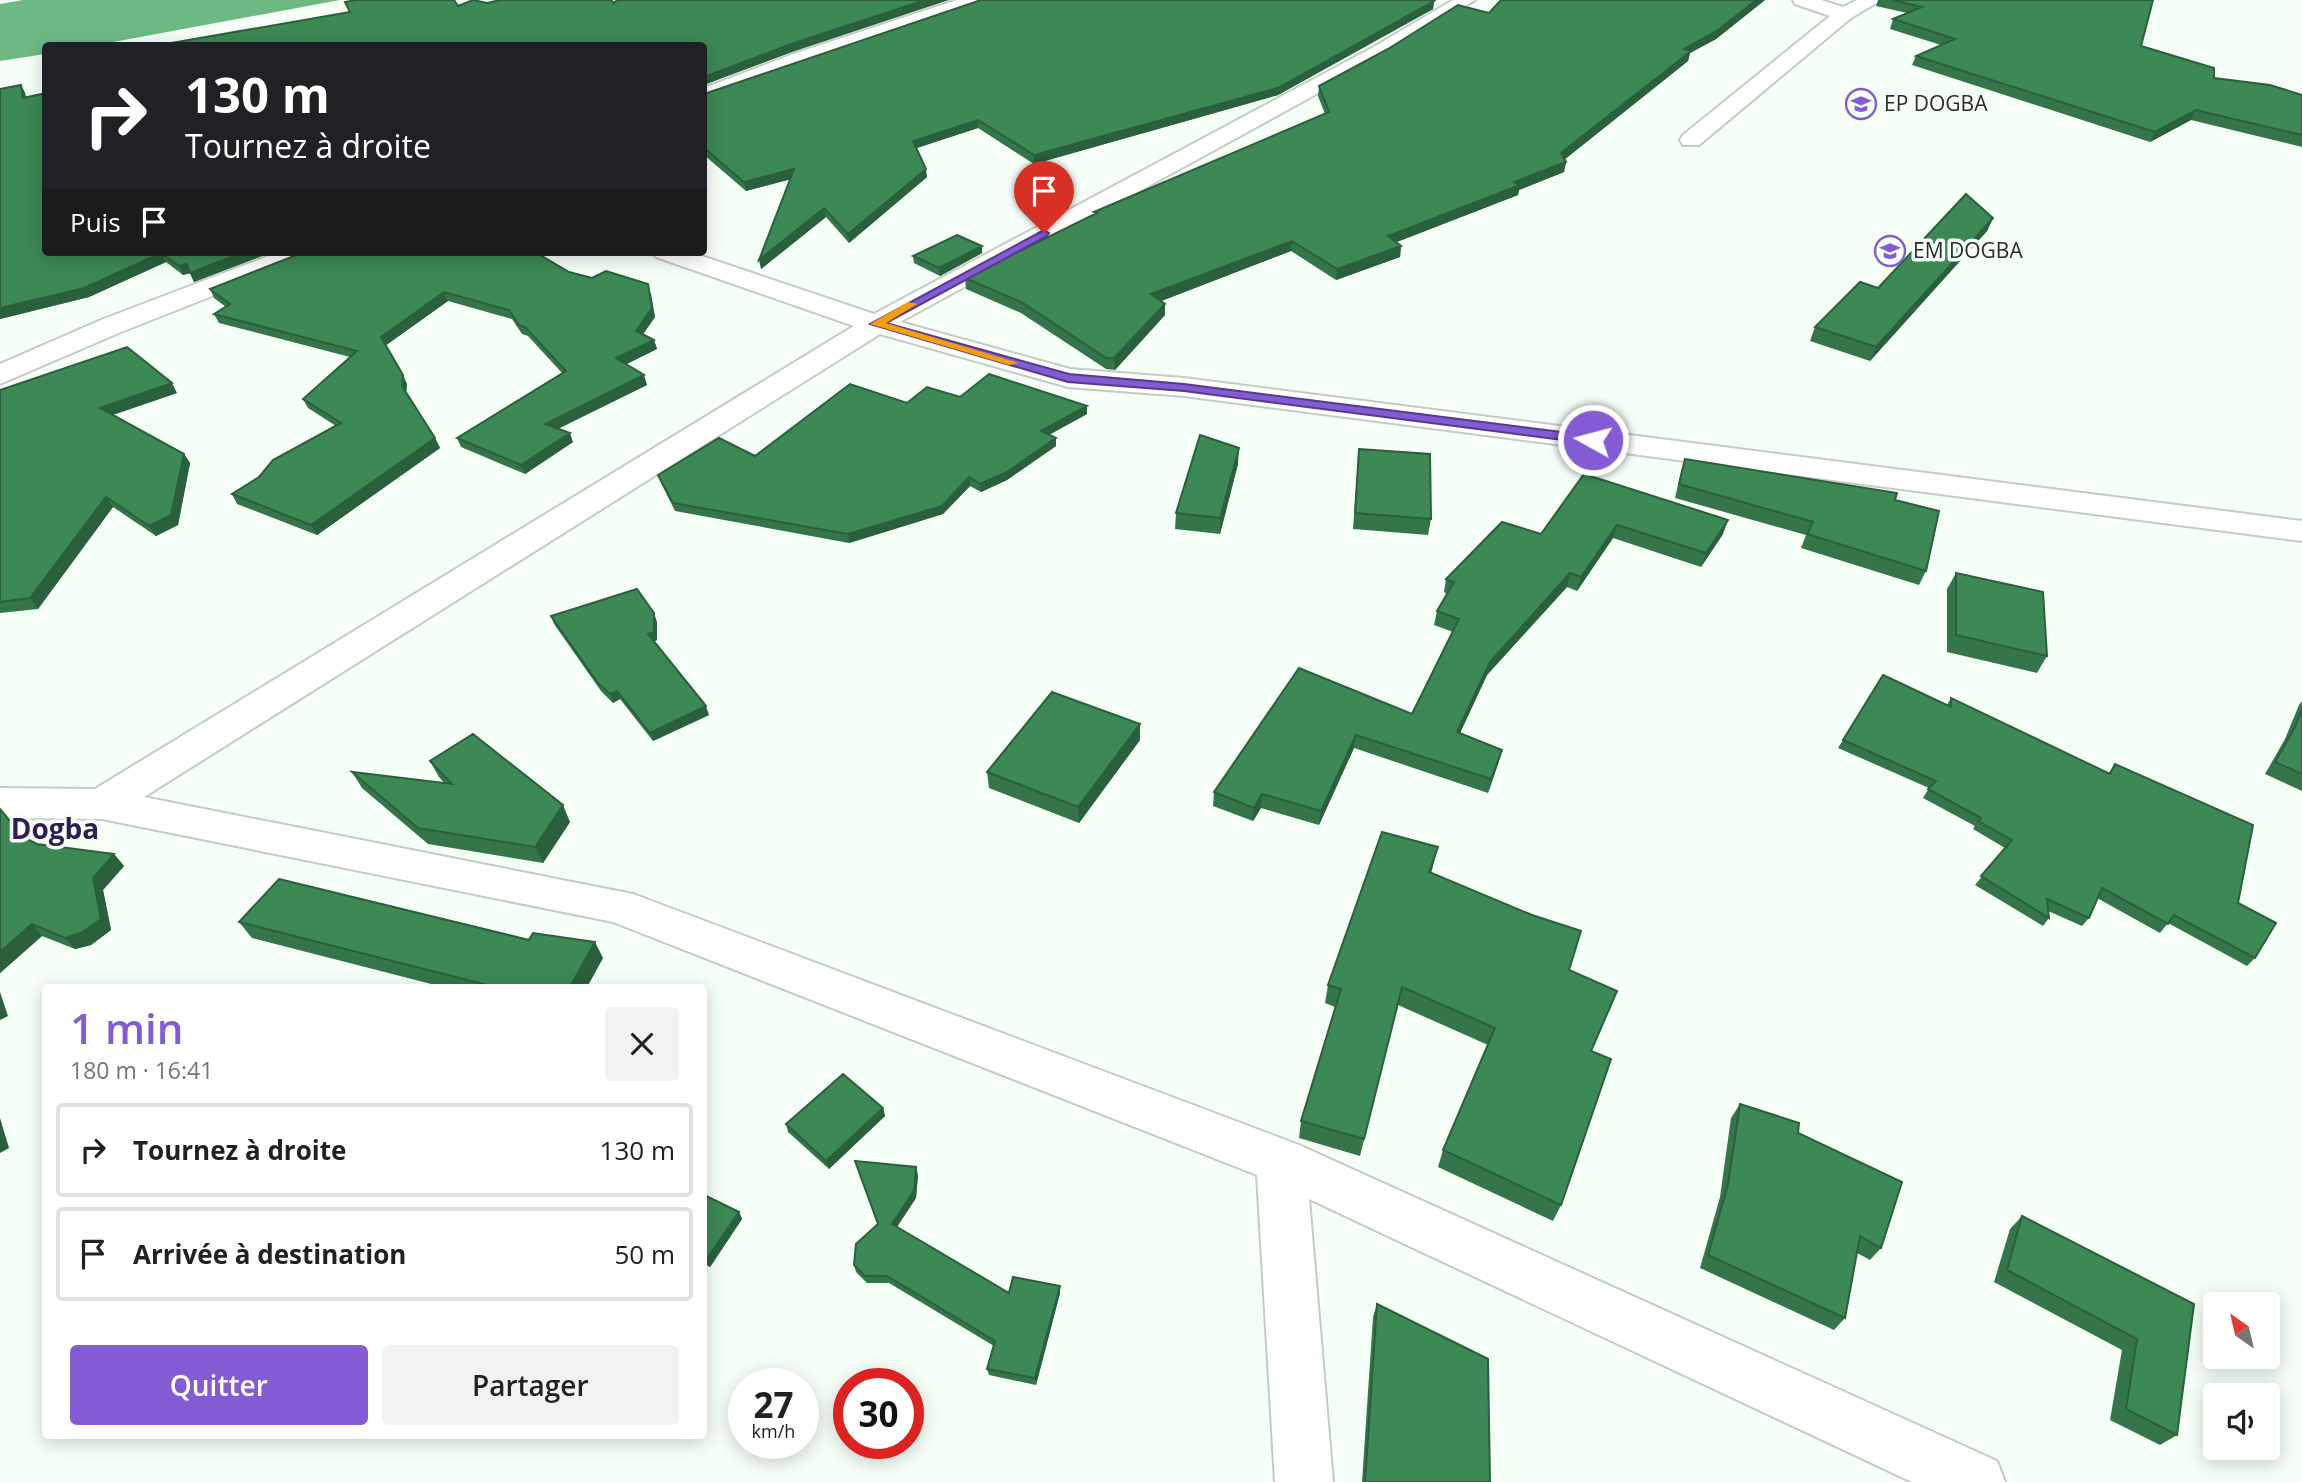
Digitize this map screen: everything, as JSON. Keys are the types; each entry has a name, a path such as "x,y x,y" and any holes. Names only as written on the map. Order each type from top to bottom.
{"street":[{"path":"707,94 803,57 976,0"},
{"path":"102,804 876,324 1379,52 1466,0"},
{"path":"1802,0 1844,13"},
{"path":"1691,140 1844,13 1872,0"},
{"path":"0,375 111,326 292,256"},
{"path":"676,256 876,324 1068,378 1184,387 2302,531"},
{"path":"0,803 102,804 618,906 1281,1161 1976,1482"},
{"path":"1281,1161 1304,1482"}],"shaded area":[{"path":"23,0 340,0 113,42 42,42 42,54 0,61 0,4"}],"building":[{"path":"454,0 458,6 473,0 487,3 500,0 611,0 614,3 617,0 925,0 794,43 707,76 707,42 177,42 350,12 345,2"},
{"path":"981,0 1434,1 1278,88 1034,155 978,120 913,141 926,169 848,234 824,208 759,260 794,169 744,182 707,151 707,93"},
{"path":"1501,0 1756,0 1718,30 1684,49 1691,51 1561,153 1566,162 1514,182 1520,185 1388,236 1401,246 1337,269 1292,241 1151,294 1165,304 1114,358 1106,358 1021,302 965,278 1097,213 1094,212 1329,112 1319,86 1388,49 1458,5 1489,13"},
{"path":"1893,0 2153,0 2141,46 2214,68 2214,78 2270,85 2302,95 2302,135 2196,110 2155,132 1916,56 1955,39 1893,19 1922,7"},
{"path":"21,85 23,98 42,94 42,256 154,256 84,288 0,308 0,89"},
{"path":"1966,194 1993,218 1876,347 1815,327 1860,282 1878,288"},
{"path":"957,235 982,246 939,268 913,256"},
{"path":"165,256 234,256 190,273 187,264 179,266"},
{"path":"294,256 542,256 569,272 592,278 606,271 648,284 652,308 636,331 654,340 616,358 644,375 545,424 570,433 521,465 457,438 566,371 525,327 519,325 509,310 444,292 381,337 403,375 402,386 435,438 311,525 232,494 259,477 273,460 341,423 303,399 357,351 214,314 230,304 210,289"},
{"path":"127,347 172,383 100,408 184,454 171,515 149,526 106,497 30,598 0,602 0,390"},
{"path":"989,374 1087,406 1041,431 1056,438 1007,472 980,484 969,477 942,506 848,534 673,503 658,475 719,438 755,456 850,384 907,403 927,387 960,397"},
{"path":"1200,435 1239,448 1220,518 1176,513"},
{"path":"1359,449 1430,454 1431,519 1355,513"},
{"path":"1685,459 1897,493 1895,500 1939,511 1926,571 1807,534 1813,522 1679,484"},
{"path":"1584,474 1728,520 1706,553 1617,525 1581,577 1570,573 1490,662 1457,732 1502,750 1491,779 1356,735 1321,811 1262,794 1254,808 1214,792 1299,668 1412,714 1459,619 1437,611 1454,582 1446,579 1502,522 1541,534"},
{"path":"1956,573 2043,592 2047,656 1956,635"},
{"path":"637,589 654,613 654,632 648,634 706,706 650,733 617,691 610,694 598,683 551,616"},
{"path":"1883,675 1951,707 1951,698 2110,774 2115,764 2253,825 2238,903 2276,923 2255,958 2174,915 2168,924 2102,888 2089,918 2047,899 2049,918 1981,876 2012,840 1978,821 1981,818 1928,789 1936,781 1843,740"},
{"path":"1052,692 1140,724 1078,807 987,772"},
{"path":"2302,709 2302,774 2275,762"},
{"path":"473,734 563,805 535,847 418,828 352,772 452,784 430,761"},
{"path":"0,809 23,837 37,844 114,854 93,878 101,919 81,933 65,938 32,924 0,952"},
{"path":"1382,832 1438,847 1429,872 1532,915 1581,931 1569,970 1617,991 1591,1051 1611,1059 1561,1205 1443,1150 1495,1028 1402,987 1364,1139 1301,1121 1341,989 1328,985"},
{"path":"279,879 529,940 533,933 595,942 572,984 483,984 239,922"},
{"path":"843,1074 883,1108 826,1161 786,1124"},
{"path":"1740,1104 1799,1123 1798,1133 1902,1182 1881,1248 1860,1236 1845,1318 1708,1255 1728,1184"},
{"path":"855,1161 916,1167 914,1191 892,1224 1009,1293 1013,1277 1060,1286 1035,1378 987,1369 995,1341 887,1276 865,1276 854,1265 856,1244 878,1224"},
{"path":"707,1196 739,1212 707,1259"},
{"path":"2022,1216 2194,1304 2177,1435 2126,1409 2137,1339 2007,1270"},
{"path":"1377,1304 1488,1359 1490,1482 1365,1482"}],"slow traffic":[{"path":"912,304 876,324 1013,363"}],"place":[{"name":"EP DOGBA","path":"1861,104"},
{"name":"EM DOGBA","path":"1890,251"}],"district":[{"name":"Dogba","path":"55,829"}],"route":[{"path":"1044,233 876,324 1068,378 1184,387 1593,440"}]}
